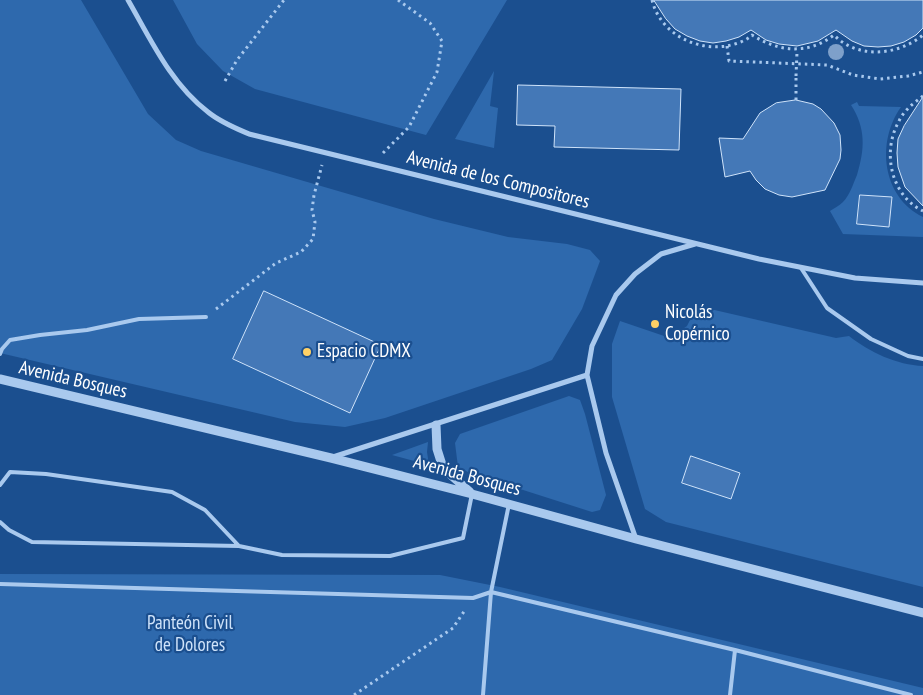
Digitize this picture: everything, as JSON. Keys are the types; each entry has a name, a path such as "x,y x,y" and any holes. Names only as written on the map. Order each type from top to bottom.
{"street":[{"name":"Avenida de los Compositores","path":"128,0 176,81 209,113 230,126 249,134 801,268 855,278 923,282"},
{"path":"636,539 606,454 587,375 592,346 616,295 635,274 661,254 696,244"},
{"path":"331,458 587,375"},
{"name":"Avenida Bosques","path":"0,379 331,458 923,614"},
{"path":"436,425 437,449 443,468 472,494"}],"lane":[{"path":"801,268 827,308 871,339 908,356 923,359"},
{"path":"0,354 10,340 40,334 87,330 139,319 206,317"},
{"path":"0,485 10,472 46,474 172,492 205,510 239,546"},
{"path":"0,522 9,530 32,542 239,546 282,555 390,556 464,538 472,494"},
{"path":"483,695 491,592 509,504"},
{"path":"0,584 473,598 491,592 735,650 910,695"},
{"path":"730,695 735,650"}],"path":[{"path":"225,81 237,60 284,0"},
{"path":"372,164 409,127 438,72 442,41 430,22 398,0"},
{"path":"652,0 661,20 672,32 687,41 703,46 735,45 752,36 781,48 797,49 813,46 828,40 834,35 851,46 867,51 883,52 899,49 914,43 923,35"},
{"path":"727,46 728,61 828,65 853,74 880,79 908,76 923,72"},
{"path":"796,100 797,49"},
{"path":"923,96 910,106 899,119 892,134 889,151 891,168 897,184 906,198 923,212"},
{"path":"206,317 276,263 301,252 313,239 315,222 312,210 314,195 325,152"},
{"path":"354,695 453,628 473,598"}],"green space":[{"path":"0,0 81,0 148,114 176,140 201,151 434,219 508,237 567,244 590,250 600,261 582,309 552,360 531,369 385,418 345,427 295,422 0,353"},
{"path":"173,0 507,0 426,135 255,89 223,71 197,44"},
{"path":"494,71 490,106 498,108 494,148 455,139"},
{"path":"857,102 859,106 901,107 893,121 888,136 887,168 891,183 899,196 909,208 923,217 923,237 843,234 830,211 848,196 860,165 863,147 862,130 851,105"},
{"path":"697,306 836,338 849,336 884,357 903,363 923,366 923,587 666,522 645,509 612,397 612,344 620,321 670,338 687,326"},
{"path":"569,396 580,400 585,414 606,495 600,510 592,512 470,473 458,467 455,443 460,434"},
{"path":"428,442 429,465 392,455"},
{"name":"Panteón Civil de Dolores","path":"0,574 440,575 500,587 923,688 923,695 0,695"}],"building":[{"path":"654,0 923,0 923,28 904,42 878,47 864,46 852,41 836,30 818,41 797,46 766,40 751,30 739,37 713,43 700,41 675,29"},
{"path":"518,85 681,89 679,150 554,147 555,126 517,125"},
{"path":"923,97 923,206 905,187 898,167 897,153 898,139 904,126"},
{"path":"796,100 813,104 821,109 834,123 840,135 840,159 825,190 792,197 779,195 765,189 750,171 725,177 719,138 743,139 760,113 776,103"},
{"path":"860,195 892,197 889,227 857,224"},
{"name":"Espacio CDMX","path":"264,291 381,345 350,413 233,359"},
{"path":"691,456 740,473 731,499 682,483"}],"place":[{"name":"Nicolás Copérnico","path":"655,324"},
{"name":"Espacio CDMX","path":"307,352"}]}
